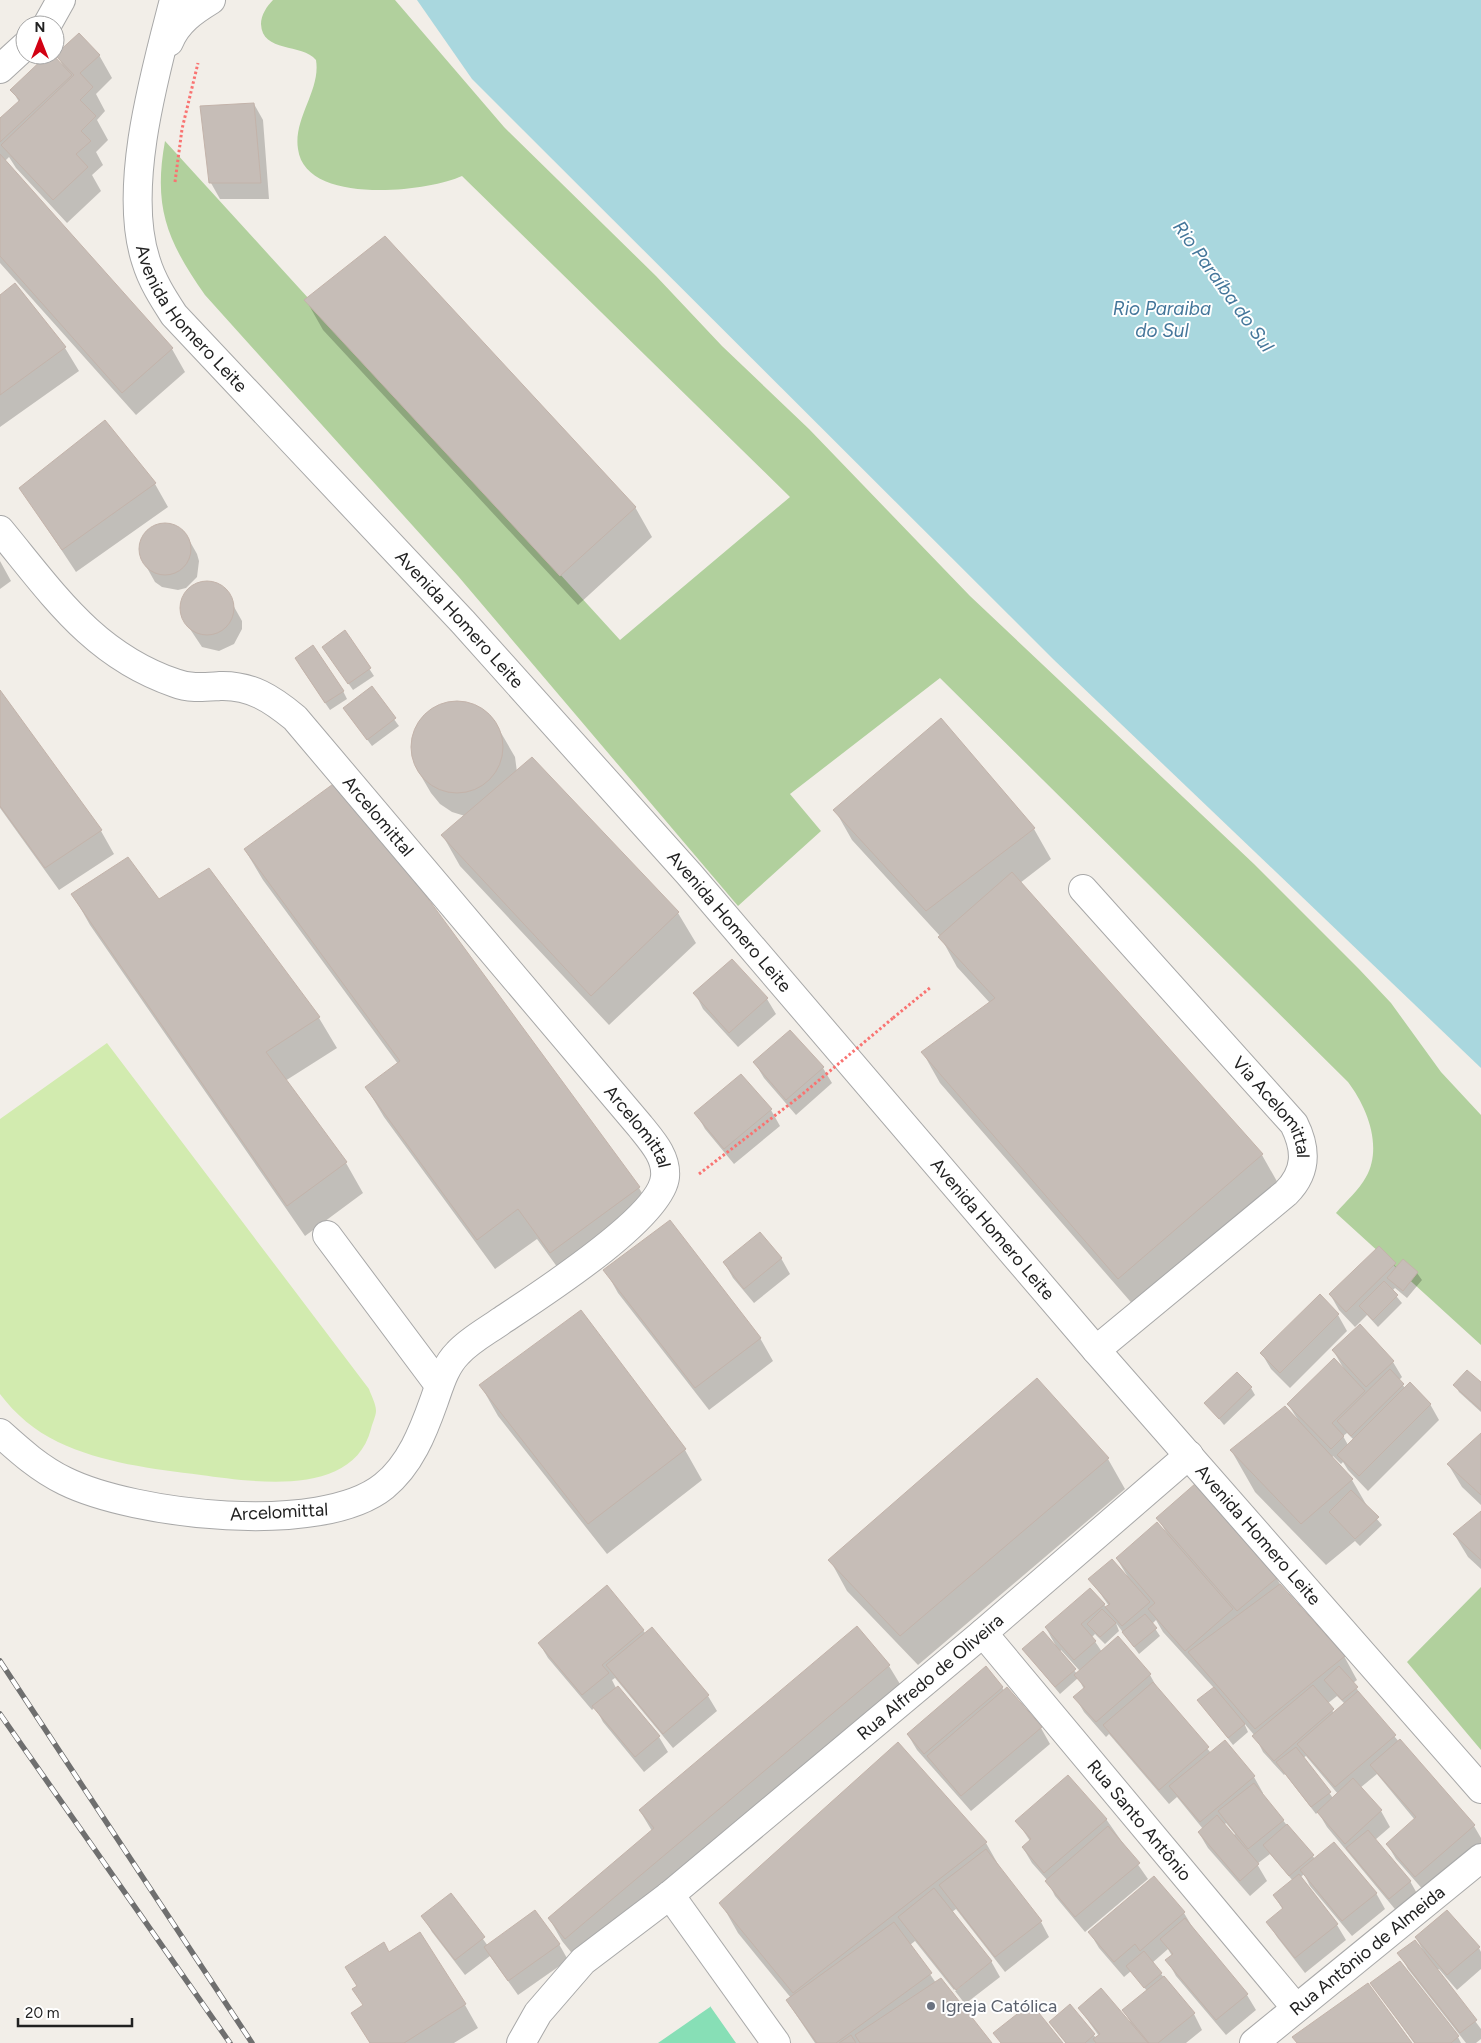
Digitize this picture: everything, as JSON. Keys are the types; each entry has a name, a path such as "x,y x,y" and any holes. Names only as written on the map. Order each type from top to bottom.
{"street":[{"path":"53,15 62,0"},
{"name":"Avenida Homero Leite","path":"174,0 154,75 138,179 137,212 146,261 159,292 174,315 463,622 689,874 1096,1350 1481,1789"},
{"path":"154,75 171,36 182,21 207,2"},
{"path":"0,69 15,55"},
{"name":"Arcelomittal","path":"0,530 82,628 126,660 146,672 178,684 197,688 232,686 256,691 267,696 295,718 640,1126 659,1152 666,1169 664,1184 650,1206 631,1226 554,1285 466,1346 450,1362 414,1448 395,1476 378,1491 356,1503 325,1512 233,1516 148,1506 96,1494 66,1482 43,1469 0,1433"},
{"name":"Via Acelomittal","path":"1083,889 1294,1124 1303,1146 1304,1156 1301,1175 1286,1193 1096,1350"},
{"path":"327,1235 440,1385"},
{"name":"Rua Alfredo de Oliveira","path":"521,2043 538,2013 582,1961 667,1898 983,1633 1189,1455"},
{"name":"Rua Santo Antônio","path":"983,1633 1296,2008"},
{"name":"Rua Antônio de Almeida","path":"1254,2043 1481,1858"},
{"path":"667,1898 776,2043"}],"path":[{"path":"174,190 182,129 199,54 207,2"},
{"path":"692,1179 799,1097 868,1038 931,988"},
{"path":"862,1032 868,1038"}],"green space":[{"path":"273,0 395,0 504,127 656,276 722,346 809,429 970,596 1254,864 1391,1003 1441,1072 1481,1115 1481,1345 1336,1213 1363,1182 1371,1165 1373,1153 1373,1140 1367,1115 1348,1082 940,678 790,794 821,831 738,906 458,576 205,295 181,257 172,240 166,222 162,204 161,185 165,141 620,640 790,497 462,176 423,187 397,190 370,190 344,187 322,180 306,167 298,149 299,126 315,82 316,60 302,51 275,44 263,33 262,17"},
{"path":"107,1043 369,1389 376,1408 375,1418 361,1451 344,1466 323,1476 273,1482 223,1478 128,1464 92,1455 50,1438 26,1421 0,1394 0,1119"},
{"path":"1481,1587 1481,1750 1407,1662"},
{"path":"710,2007 736,2043 658,2043"}],"water":[{"name":"Rio Paraiba do Sul","path":"417,0 1481,0 1481,1068 1053,659 472,79"}],"building":[{"path":"79,33 100,55 80,73 93,87 80,100 96,116 81,131 91,141 76,154 88,167 53,200 1,145 74,75 64,65 65,46"},
{"path":"36,65 62,65 72,75 0,142 0,118 20,100 10,90"},
{"path":"254,103 261,183 209,183 200,106"},
{"path":"0,154 173,348 122,393 0,256"},
{"path":"385,236 636,507 560,576 304,300"},
{"path":"15,283 66,347 0,395 0,295"},
{"path":"105,420 156,483 62,550 19,488"},
{"path":"160,523 170,523 184,530 191,544 191,554 184,568 170,575 160,575 150,571 143,564 139,554 139,544 143,534 150,527"},
{"path":"202,581 212,581 222,585 230,593 234,608 230,623 222,631 212,635 202,635 192,631 184,623 180,613 180,603 184,593 192,585"},
{"path":"345,630 371,668 348,684 322,647"},
{"path":"313,645 344,691 325,703 295,658"},
{"path":"372,686 396,718 367,740 343,708"},
{"path":"0,690 102,830 45,868 0,806"},
{"path":"448,701 466,701 483,708 496,721 503,738 503,756 496,773 483,786 466,793 448,793 431,786 418,773 411,756 411,738 418,721 431,708"},
{"path":"941,718 1035,828 926,911 833,810"},
{"path":"532,757 679,912 591,996 441,835"},
{"path":"340,779 640,1187 550,1253 518,1209 477,1240 365,1087 400,1061 244,849"},
{"path":"128,857 159,899 209,868 320,1017 266,1052 347,1162 287,1206 71,894"},
{"path":"1012,872 1263,1154 1118,1279 921,1052 995,998 938,937"},
{"path":"732,959 768,998 729,1033 693,993"},
{"path":"790,1030 824,1067 786,1100 753,1062"},
{"path":"741,1074 772,1109 724,1149 694,1113"},
{"path":"670,1220 761,1338 695,1388 603,1270"},
{"path":"760,1232 782,1258 744,1289 723,1262"},
{"path":"1379,1246 1396,1263 1346,1312 1329,1294"},
{"path":"1403,1259 1418,1272 1403,1291 1387,1278"},
{"path":"1384,1281 1398,1295 1373,1320 1359,1306"},
{"path":"1320,1294 1339,1314 1280,1373 1260,1353"},
{"path":"581,1310 686,1449 588,1524 479,1385"},
{"path":"1360,1324 1394,1361 1366,1387 1332,1350"},
{"path":"1334,1358 1365,1391 1332,1423 1344,1436 1331,1449 1287,1404"},
{"path":"1390,1369 1404,1384 1351,1436 1337,1421"},
{"path":"1467,1370 1481,1382 1481,1410 1453,1385"},
{"path":"1237,1372 1252,1387 1219,1419 1204,1403"},
{"path":"1037,1378 1109,1458 900,1636 828,1560"},
{"path":"1410,1382 1431,1404 1359,1476 1337,1455"},
{"path":"1285,1406 1353,1479 1301,1524 1230,1450"},
{"path":"1481,1433 1481,1495 1447,1464"},
{"path":"1196,1483 1278,1577 1237,1611 1156,1518"},
{"path":"1351,1490 1379,1517 1355,1539 1329,1512"},
{"path":"1481,1511 1481,1560 1453,1534"},
{"path":"1157,1522 1233,1609 1185,1651 1148,1609 1155,1603 1116,1558"},
{"path":"1112,1559 1150,1602 1122,1626 1105,1607 1110,1604 1088,1579"},
{"path":"1280,1584 1345,1656 1255,1729 1188,1652"},
{"path":"607,1585 644,1630 602,1665 609,1673 582,1695 538,1643"},
{"path":"1090,1588 1105,1604 1081,1624 1096,1641 1074,1660 1045,1627"},
{"path":"1102,1609 1116,1623 1100,1637 1087,1624"},
{"path":"1145,1614 1157,1628 1134,1647 1122,1632"},
{"path":"857,1626 890,1665 565,1939 548,1918 654,1828 639,1810"},
{"path":"652,1627 709,1695 663,1734 606,1665"},
{"path":"1043,1631 1076,1669 1055,1687 1022,1649"},
{"path":"1118,1636 1151,1674 1096,1722 1073,1697 1085,1687 1074,1675"},
{"path":"986,1666 1003,1687 924,1754 907,1734"},
{"path":"1339,1666 1358,1687 1342,1700 1324,1680"},
{"path":"1153,1682 1209,1747 1159,1790 1103,1725"},
{"path":"1313,1685 1334,1709 1274,1761 1252,1736"},
{"path":"618,1686 660,1736 635,1757 592,1706"},
{"path":"1007,1687 1042,1727 961,1796 927,1756"},
{"path":"1214,1687 1245,1724 1228,1738 1197,1700"},
{"path":"1358,1691 1396,1735 1335,1787 1297,1744"},
{"path":"1400,1739 1475,1825 1415,1877 1386,1844 1416,1817 1370,1765"},
{"path":"1225,1740 1255,1776 1200,1822 1169,1786"},
{"path":"898,1742 987,1842 793,1993 719,1903"},
{"path":"1296,1747 1331,1792 1311,1807 1276,1762"},
{"path":"1068,1775 1107,1819 1044,1873 1022,1847 1031,1839 1015,1821"},
{"path":"1353,1778 1382,1810 1345,1844 1317,1812"},
{"path":"1254,1783 1284,1820 1248,1849 1218,1811"},
{"path":"1217,1815 1259,1864 1240,1881 1198,1832"},
{"path":"1287,1824 1314,1855 1289,1876 1263,1845"},
{"path":"1108,1826 1140,1863 1075,1917 1045,1881"},
{"path":"1368,1830 1411,1881 1389,1899 1346,1848"},
{"path":"1334,1842 1377,1893 1342,1921 1300,1870"},
{"path":"986,1849 1042,1921 995,1957 939,1885"},
{"path":"1299,1874 1338,1924 1295,1958 1266,1922 1283,1908 1273,1895"},
{"path":"1154,1876 1185,1912 1140,1951 1135,1944 1114,1962 1088,1932"},
{"path":"934,1888 992,1961 956,1990 898,1917"},
{"path":"451,1893 485,1937 455,1960 421,1916"},
{"path":"535,1910 560,1944 508,1981 484,1947"},
{"path":"1447,1910 1480,1947 1447,1975 1415,1937"},
{"path":"1185,1918 1248,1994 1216,2020 1165,1960 1173,1954 1160,1939"},
{"path":"894,1922 932,1973 836,2043 817,2043 786,2000"},
{"path":"420,1932 466,2004 404,2043 370,2043 351,2013 363,2005 352,1989 357,1986 345,1967 384,1942 389,1952"},
{"path":"1415,1940 1477,2020 1460,2033 1397,1953"},
{"path":"1144,1951 1162,1973 1144,1988 1126,1966"},
{"path":"1400,1961 1459,2036 1451,2043 1415,2043 1370,1983"},
{"path":"1164,1976 1195,2013 1158,2043 1149,2043 1122,2010"},
{"name":"Igreja Católica","path":"941,1978 992,2043 860,2043 855,2035"},
{"path":"1368,1983 1412,2043 1297,2043 1292,2037"},
{"path":"1101,1988 1148,2043 1096,2043 1093,2039 1100,2034 1078,2008"},
{"path":"1031,2003 1063,2043 1001,2043 993,2033"},
{"path":"1070,2004 1095,2034 1085,2043 1066,2043 1049,2022"},
{"path":"851,2035 856,2043 839,2043"}],"railway":[{"path":"0,1661 252,2043"},
{"path":"0,1714 230,2043"}],"place":[{"name":"Igreja Católica","path":"931,2006"}],"water label":[{"name":"Rio Paraíba do Sul","path":"1224,286"}]}
